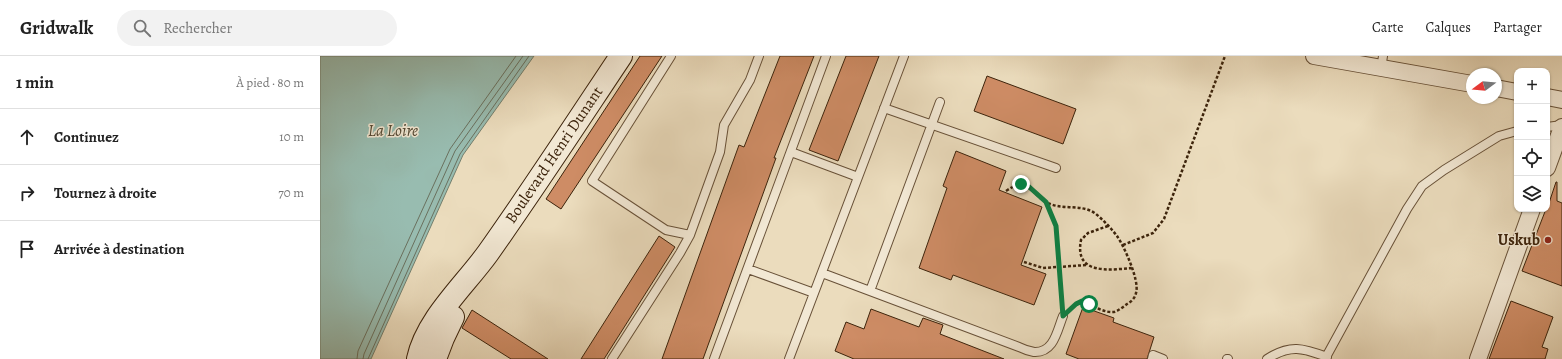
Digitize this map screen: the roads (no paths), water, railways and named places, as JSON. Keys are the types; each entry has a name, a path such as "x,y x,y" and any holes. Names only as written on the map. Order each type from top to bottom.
{"main road":[{"name":"Boulevard Henri Dunant","path":"487,254 621,56"},
{"path":"418,359 430,331 440,315 487,254"},
{"path":"436,359 443,338 487,254"}],"street":[{"path":"1314,56 1382,62 1466,83"},
{"path":"1502,89 1514,91"},
{"path":"1550,98 1562,100"},
{"path":"1550,160 1562,126"},
{"path":"1478,359 1531,212"}],"lane":[{"path":"671,56 592,181 666,230 690,235"},
{"path":"612,359 690,235 720,152 724,125 750,80 759,56"},
{"path":"714,359 826,56"},
{"path":"789,359 904,56"},
{"path":"870,291 940,102"},
{"path":"884,108 1056,168"},
{"path":"1550,127 1562,126"},
{"path":"1267,359 1281,351 1292,348 1307,349 1326,358 1407,209 1422,186 1444,170 1499,136 1514,132"},
{"path":"791,152 858,178"},
{"path":"748,269 814,293"},
{"path":"822,273 1034,352 1045,350 1052,345 1063,316"},
{"path":"1152,359 1153,355 1163,359"}],"water":[{"name":"La Loire","path":"320,56 534,56 463,155 371,359 320,359"}],"place":[{"name":"Uskub","path":"1548,240"}]}
